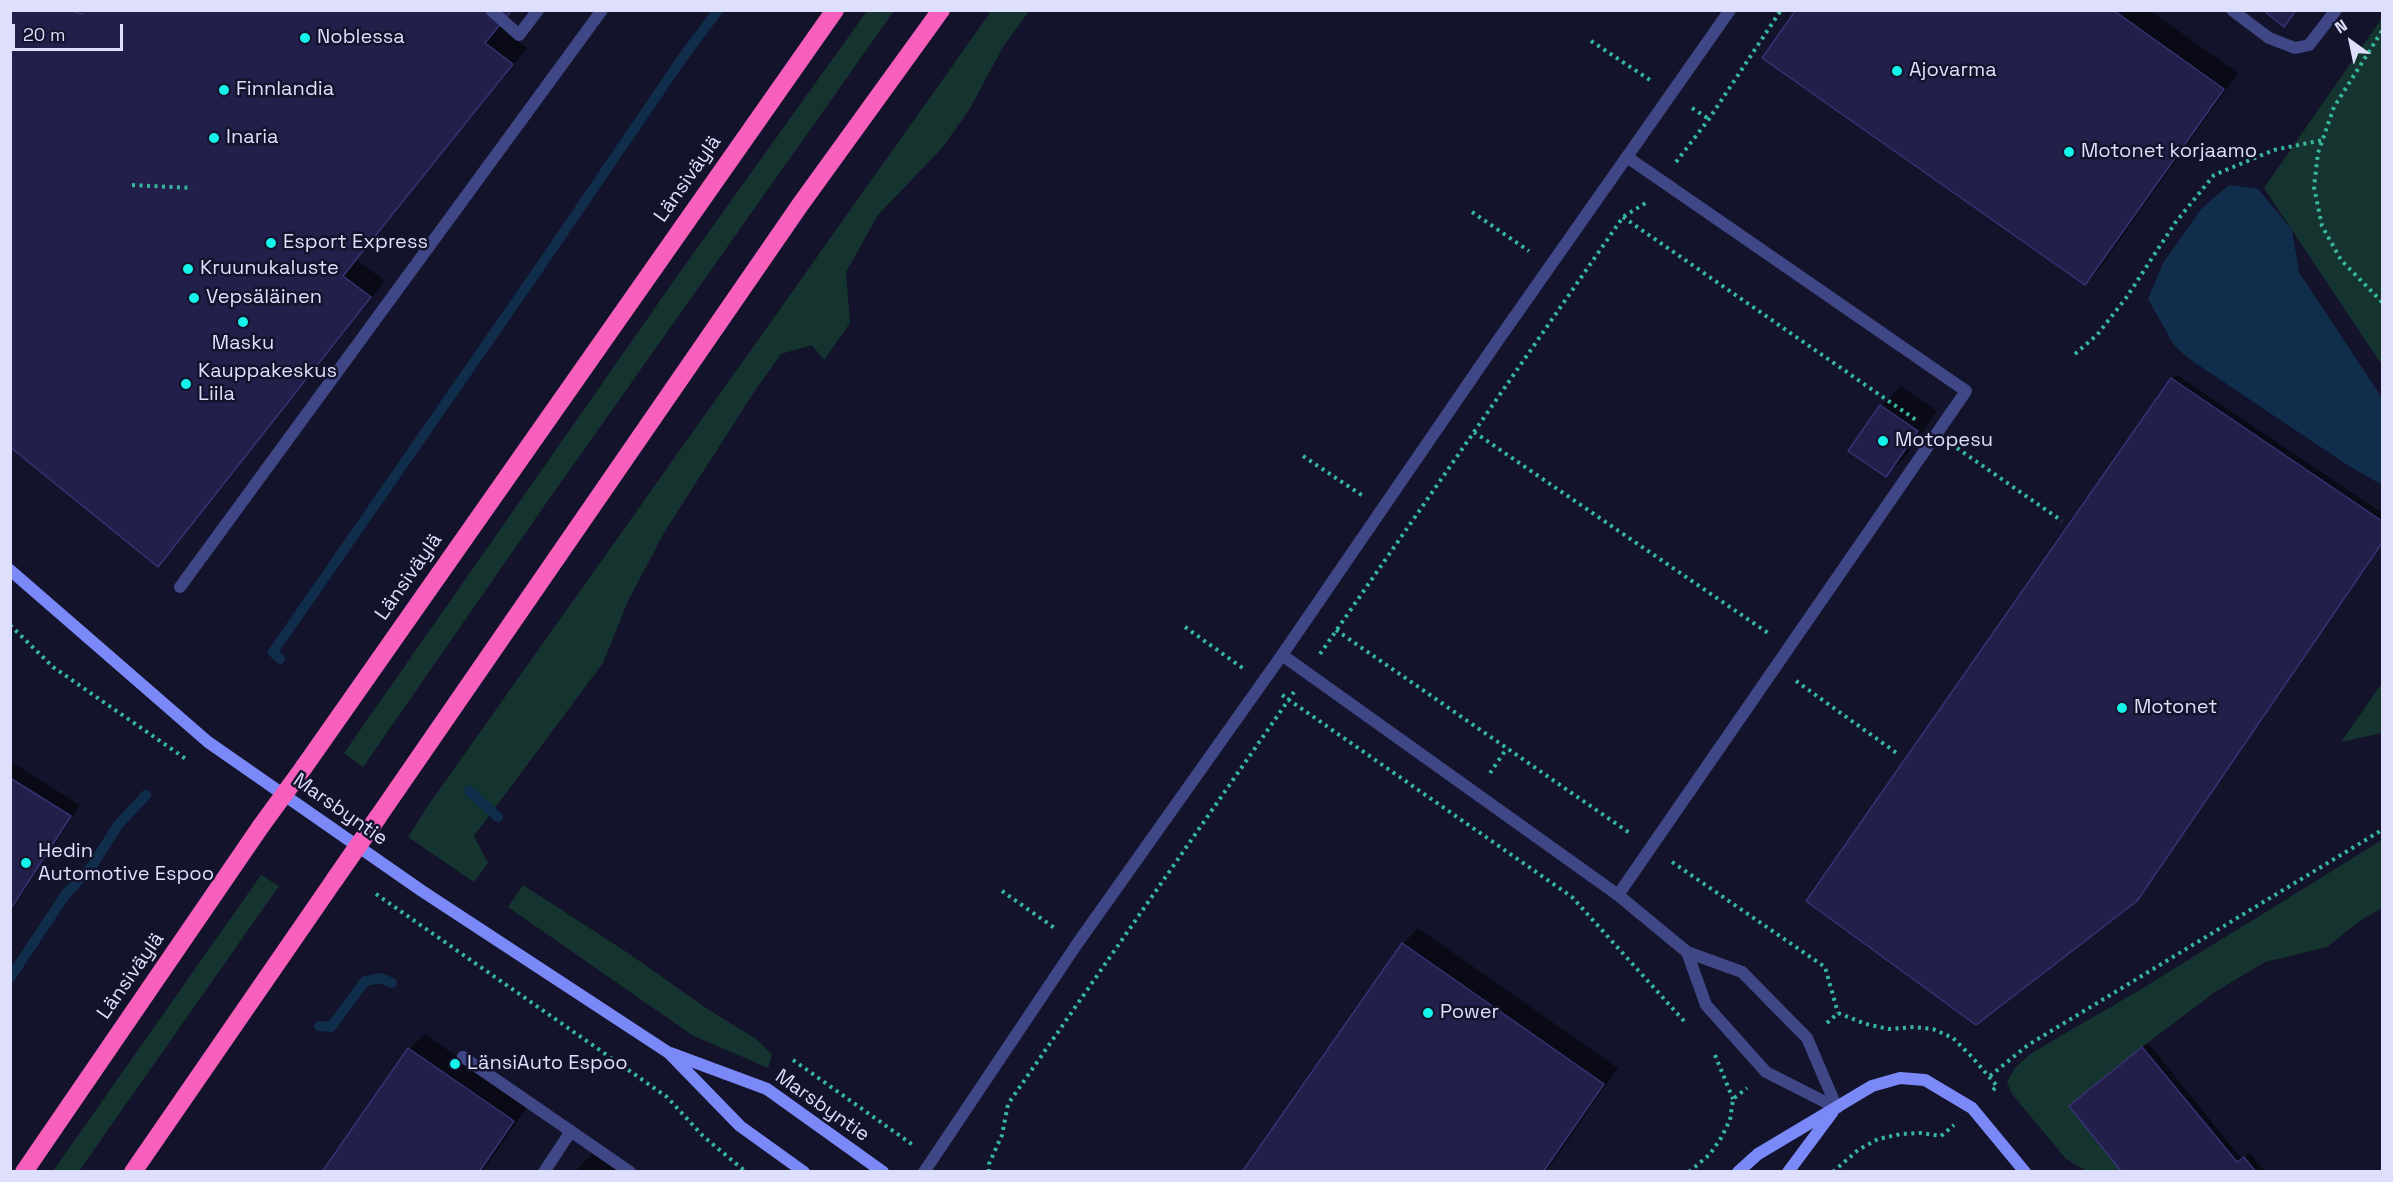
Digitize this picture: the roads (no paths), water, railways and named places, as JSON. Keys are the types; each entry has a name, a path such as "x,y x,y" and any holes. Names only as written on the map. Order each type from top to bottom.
{"highway":[{"name":"Länsiväylä","path":"24,1172 261,826 835,10"},
{"path":"133,1172 793,215 941,10"}],"main road":[{"name":"Marsbyntie","path":"10,570 208,742 422,891 669,1053 740,1126 804,1172"},
{"name":"Marsbyntie","path":"669,1053 767,1089 883,1172"},
{"path":"1738,1172 1758,1154 1872,1086 1900,1078 1925,1080 1972,1108 2025,1172"},
{"path":"1788,1172 1837,1108"}],"lane":[{"path":"491,10 519,35 538,10"},
{"path":"180,587 602,10"},
{"path":"924,1172 1077,944 1282,655 1730,10"},
{"path":"2232,10 2269,38 2295,48 2309,45 2336,10"},
{"path":"1618,895 1966,391 1627,157"},
{"path":"1282,655 1618,895 1687,952 1742,972 1807,1038 1837,1108"},
{"path":"1687,952 1706,1005 1766,1072 1837,1108"},
{"path":"463,1057 630,1172"},
{"path":"544,1172 571,1131"}],"water":[{"path":"2229,185 2258,189 2292,230 2299,272 2382,398 2382,485 2349,466 2188,358 2174,345 2148,299 2163,263 2201,209"}],"waterway":[{"path":"280,659 273,652 681,60 718,10"},
{"path":"469,791 498,817"},
{"path":"10,978 65,895 92,866 118,825 146,795"},
{"path":"319,1026 331,1027 365,981 381,978 392,983"}],"place":[{"name":"Noblessa","path":"305,38"},
{"name":"Ajovarma","path":"1897,71"},
{"name":"Finnlandia","path":"224,90"},
{"name":"Inaria","path":"214,138"},
{"name":"Motonet korjaamo","path":"2069,152"},
{"name":"Esport Express","path":"271,243"},
{"name":"Kruunukaluste","path":"188,269"},
{"name":"Vepsäläinen","path":"194,298"},
{"name":"Masku","path":"243,322"},
{"name":"Kauppakeskus Liila","path":"186,384"},
{"name":"Motopesu","path":"1883,441"},
{"name":"Motonet","path":"2122,708"},
{"name":"Hedin Automotive Espoo","path":"26,863"},
{"name":"Power","path":"1428,1013"},
{"name":"LänsiAuto Espoo","path":"455,1064"}]}
